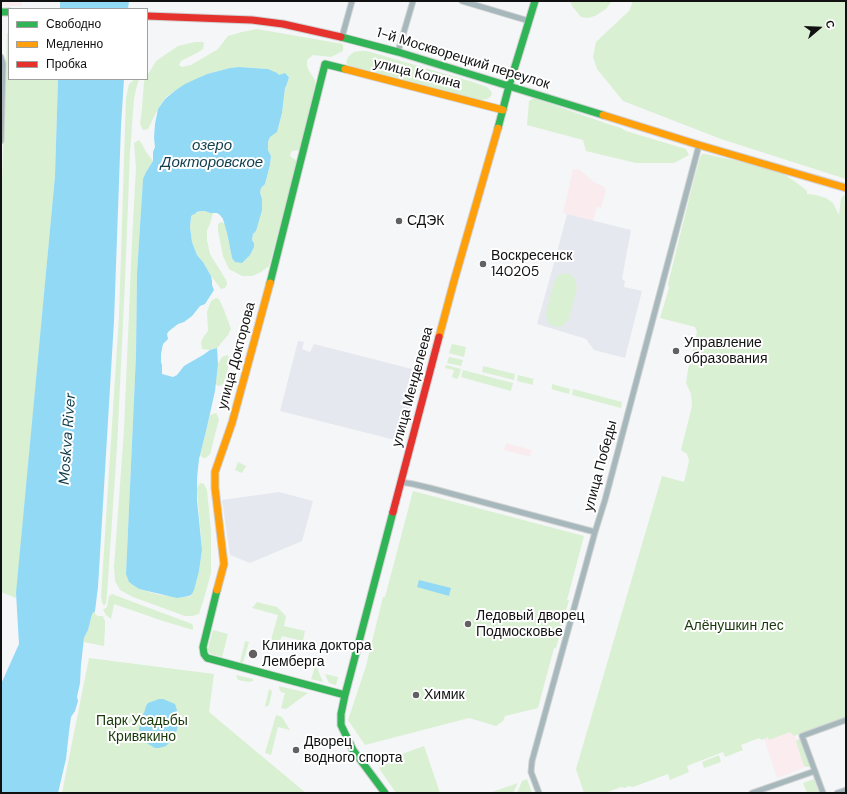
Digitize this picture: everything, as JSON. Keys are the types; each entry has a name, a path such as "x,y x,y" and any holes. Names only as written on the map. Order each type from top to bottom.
{"street":[{"path":"342,37 352,1"},
{"path":"398,52 413,1"},
{"path":"462,1 529,21"},
{"name":"улица Менделеева","path":"385,793 354,750 341,728 341,714 454,281 509,86 535,1"},
{"name":"1-й Москворецкий переулок","path":"148,16 252,20 283,24 342,37 398,52 699,145 846,188"},
{"path":"1,57 3,64 1,142"},
{"name":"улица Колина","path":"325,64 503,110"},
{"name":"улица Докторова","path":"325,64 264,306 232,423 215,472 215,488 224,564 203,651 209,659 345,694"},
{"name":"улица Победы","path":"539,793 531,772 532,761 605,500 699,145"},
{"path":"401,482 446,492 595,532"},
{"path":"823,793 802,736 846,720"},
{"path":"752,793 815,771"},
{"path":"837,793 846,790"}],"shaded area":[{"path":"1,1 22,1 22,6 1,6"},
{"path":"573,169 580,170 594,182 605,187 606,191 601,208 597,207 593,221 563,213"},
{"path":"567,214 631,230 622,279 625,281 624,287 642,291 625,358 594,350 586,339 537,324"},
{"path":"298,341 304,342 302,349 310,352 314,344 420,371 403,442 280,411"},
{"path":"506,443 532,450 530,457 504,450"},
{"path":"279,492 313,501 302,541 250,563 230,555 222,500"},
{"path":"789,730 795,735 806,767 777,778 764,739"}],"green space":[{"path":"570,1 612,1 606,9 595,16 588,18 581,17"},
{"path":"633,1 846,1 846,179 721,139 623,101 597,69 593,57 596,42 629,11"},
{"path":"257,29 343,44 343,51 331,57 313,55 307,60 307,66 315,80 315,85 300,150 292,151 290,155 296,160 296,166 269,266 252,276 242,276 229,269 223,256 218,224 221,222 225,224 232,258 254,243 252,240 253,234 256,231 261,196 260,192 261,188 265,184 270,165 271,156 268,150 268,142 270,137 277,131 282,113 285,88 289,77 288,75 279,75 268,69 239,67 207,74 176,90 165,98 148,129 143,130 140,124 144,82 145,80 148,80 148,74 156,61 178,46 195,42 203,42 203,49 181,61 179,65 182,67 191,65 218,49 228,36"},
{"path":"8,33 8,80 58,80 55,176 16,598 1,592 1,211"},
{"path":"367,51 473,82 487,87 492,94 487,99 475,99 350,66 346,63 350,55 354,52"},
{"path":"134,80 139,80 134,99 130,152 117,447 107,594 106,603 104,606 101,597 119,316 126,98 129,84"},
{"path":"534,98 626,131 686,149 689,155 674,163 636,163 586,151 583,140 527,125 529,101"},
{"path":"139,140 153,161 143,180 137,273 136,355 126,574 133,585 139,589 160,595 189,597 192,594 199,571 202,550 197,489 200,483 204,484 207,490 211,531 211,573 199,614 192,616 185,616 133,597 120,590 115,581 114,567 124,430 136,168 134,143"},
{"name":"Алёнушкин лес","path":"702,154 747,163 784,174 807,191 807,194 826,198 833,203 839,215 841,198 846,195 846,718 794,736 790,732 769,740 768,737 762,740 759,738 741,745 743,750 725,757 723,752 687,766 689,772 670,780 668,774 633,787 621,787 605,793 584,793 576,769 662,476 684,482 689,461 687,454 681,450 692,406 691,394 686,383 697,332 695,327 660,318 669,288 668,284 690,195"},
{"path":"201,211 213,213 207,230 207,240 210,254 226,280 227,284 225,288 221,289 211,276 197,255 192,242 190,227 191,217 192,215"},
{"path":"568,273 575,279 577,288 569,319 563,326 554,327 547,322 546,313 554,282 559,275"},
{"path":"216,298 219,299 231,329 217,348 210,350 202,349 201,342 208,331 207,312 211,301"},
{"path":"452,344 466,347 464,357 449,353"},
{"path":"227,355 230,358 226,378 223,384 218,386 215,384 218,364 222,357"},
{"path":"449,357 463,360 461,366 447,363"},
{"path":"446,365 461,369 457,379 452,377 454,370 445,368"},
{"path":"483,366 515,374 514,380 482,372"},
{"path":"463,370 513,383 511,391 461,377"},
{"path":"518,375 534,379 533,385 517,381"},
{"path":"552,384 570,389 569,394 551,389"},
{"path":"573,389 622,402 621,408 572,395"},
{"path":"216,413 219,419 210,454 206,458 203,458 200,455 210,415"},
{"path":"238,462 246,466 242,473 235,470"},
{"name":"Ледовый дворец Подмосковье","path":"413,491 584,536 567,600 569,600 538,708 505,716 503,721 496,726 469,718 365,745 348,720 366,666 383,597 385,597"},
{"path":"112,594 192,624 193,630 114,604 111,619 103,610 107,607 109,596"},
{"path":"257,602 277,607 286,616 284,626 305,631 303,641 282,636 279,643 269,647 278,615 252,608"},
{"path":"95,611 95,614 98,616 103,616 105,621 104,646 84,642 92,614"},
{"path":"213,630 228,634 222,657 211,654 208,651"},
{"path":"245,641 249,642 243,663 240,662"},
{"name":"Парк Усадьбы Кривякино","path":"89,658 214,674 209,712 306,793 62,793"},
{"path":"315,667 317,668 323,682 311,679"},
{"path":"325,674 338,677 336,685 329,683"},
{"path":"236,675 253,679 253,681 249,682 238,680"},
{"path":"279,686 308,693 286,709 281,708 285,693 281,692"},
{"path":"269,689 272,692 269,705 266,707 265,706"},
{"path":"276,715 282,717 290,730 278,727 271,755 265,753"},
{"path":"799,739 802,742 810,764 809,767 804,766 796,741"},
{"path":"424,746 440,793 396,793 379,768 391,758"},
{"path":"719,755 721,762 704,768 702,762"},
{"path":"527,779 532,793 517,793 522,781"},
{"path":"814,779 819,793 807,793 803,783"},
{"path":"518,783 513,793 489,793"}],"water":[{"path":"60,1 129,1 128,8 60,8"},
{"name":"озеро Докторовское","path":"239,67 268,69 279,75 285,73 289,77 285,88 282,113 277,132 270,137 268,142 268,150 271,156 270,165 265,184 261,188 260,192 262,199 262,210 256,231 253,234 252,240 254,247 250,255 242,263 235,262 232,258 223,219 220,215 217,213 201,211 192,215 190,227 192,242 197,255 211,276 214,290 205,304 200,306 192,316 169,331 167,334 168,339 163,344 161,354 162,374 173,377 177,375 184,366 210,350 217,348 218,364 215,391 199,459 197,478 197,500 202,550 199,571 192,594 177,598 139,589 129,582 126,574 136,355 137,273 143,179 153,161 153,152 155,147 155,124 158,109 165,99 185,84 207,74"},
{"name":"Moskva River","path":"58,80 124,80 114,321 98,587 95,611 92,614 88,630 84,638 80,683 77,697 78,701 75,711 71,717 66,759 58,793 1,793 1,684 19,644 16,593 55,176"},
{"path":"419,580 451,588 449,596 417,587"},
{"path":"159,699 175,704 179,717 175,736 166,746 155,748 143,741 139,729 141,716 144,713 148,703"}],"traffic: fast":[{"path":"498,128 535,1"},
{"path":"1,12 8,12"},
{"path":"341,37 398,52 603,115"},
{"path":"270,283 325,64 345,69"},
{"path":"385,793 353,750 341,725 341,714 393,512"},
{"path":"217,590 203,647 204,654 207,658 345,695"}],"traffic: slow":[{"path":"345,69 503,110"},
{"path":"603,115 846,188"},
{"path":"439,337 498,128"},
{"path":"217,590 224,564 215,488 215,472 232,423 270,283"}],"traffic: jam":[{"path":"148,16 252,20 283,24 341,37"},
{"path":"393,512 439,337"}],"place":[{"name":"СДЭК","path":"399,221"},
{"name":"Воскресенск 140205","path":"483,264"},
{"name":"Управление образования","path":"676,351"},
{"name":"Ледовый дворец Подмосковье","path":"468,624"},
{"name":"Клиника доктора Лемберга","path":"253,654"},
{"name":"Химик","path":"416,695"},
{"name":"Дворец водного спорта","path":"296,750"}]}
